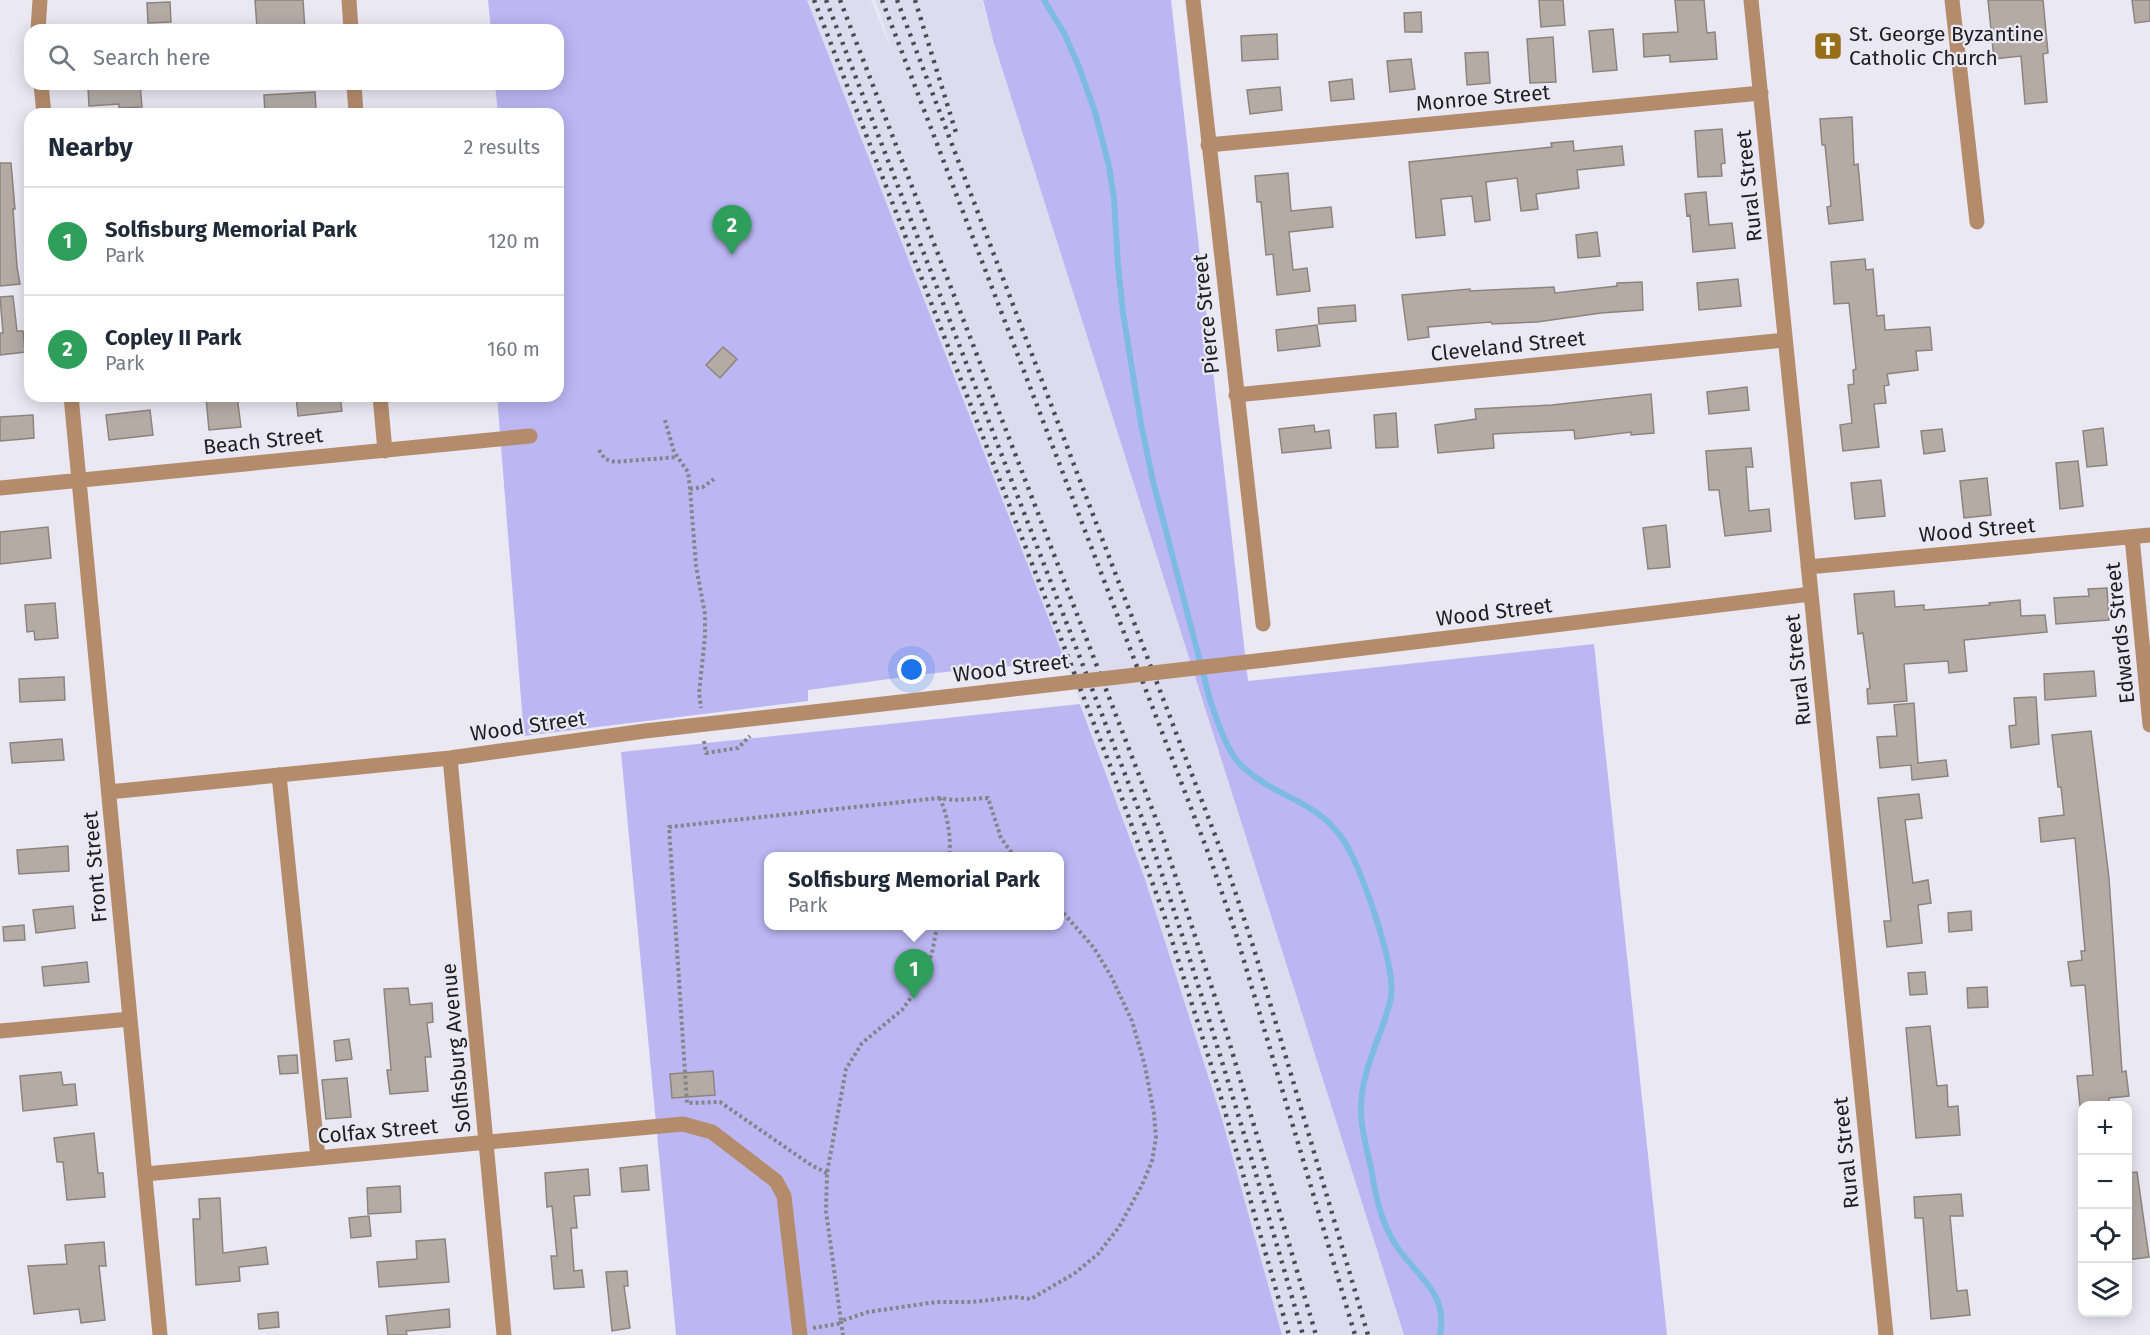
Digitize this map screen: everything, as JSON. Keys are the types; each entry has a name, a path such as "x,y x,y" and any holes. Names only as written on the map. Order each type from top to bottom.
{"street":[{"path":"38,24 40,0"},
{"path":"349,0 351,24"},
{"name":"Pierce Street","path":"1193,0 1263,624"},
{"name":"Rural Street","path":"1751,0 1886,1335"},
{"path":"1952,0 1977,222"},
{"path":"42,90 43,108"},
{"path":"354,90 356,108"},
{"name":"Monroe Street","path":"1208,145 1761,93"},
{"name":"Cleveland Street","path":"1236,395 1785,340"},
{"name":"Front Street","path":"72,402 160,1335"},
{"path":"381,402 385,451"},
{"name":"Beach Street","path":"0,488 530,436"},
{"name":"Wood Street","path":"1808,567 2150,535"},
{"name":"Edwards Street","path":"2132,537 2150,725"},
{"name":"Wood Street","path":"109,792 450,758 613,735 1811,594"},
{"name":"Solfisburg Avenue","path":"450,758 504,1335"},
{"path":"279,775 318,1158"},
{"path":"0,1031 130,1019"},
{"name":"Colfax Street","path":"145,1174 683,1124 712,1132 776,1181 784,1196 799,1333"}],"path":[{"path":"665,420 666,429 677,457 688,472 696,566 705,614 699,693 701,712"},
{"path":"599,450 605,459 615,462 677,457"},
{"path":"690,489 703,487 714,479"},
{"path":"704,736 706,753 738,748 747,738 758,733"},
{"path":"939,798 944,807 951,852"},
{"path":"827,1173 720,1102 687,1103 669,827 939,798 954,800 988,798 1001,838 1011,852"},
{"path":"799,1333 868,1312 936,1302 972,1302 1015,1297 1030,1299 1075,1273 1098,1254 1119,1227 1152,1161 1156,1138 1154,1114 1145,1066 1132,1021 1112,976 1094,948 1064,915"},
{"path":"843,1335 826,1212 827,1173 846,1070 862,1043 902,1010 918,988 932,953 937,930"}],"shaded area":[{"path":"488,0 807,0 1065,660 1027,667 1004,666 926,674 808,690 808,701 524,736 497,402 564,402 564,108 497,108 496,90 564,90 564,24 490,24"},
{"path":"807,0 871,0 894,56 875,0 982,0 1404,1335 1282,1335 1222,1119 1145,879 1065,660"},
{"path":"983,0 1171,0 1248,681 1594,644 1667,1335 1404,1335 993,40"},
{"path":"1080,704 1145,879 1222,1119 1282,1335 676,1335 621,752"}],"building":[{"path":"255,0 303,0 305,24 257,24"},
{"path":"1539,0 1563,0 1565,25 1541,27"},
{"path":"1675,0 1704,0 1707,33 1715,32 1717,59 1670,62 1670,55 1644,57 1643,34 1678,32"},
{"path":"1988,0 2043,0 2048,53 2043,54 2047,102 2025,104 2021,56 1994,59"},
{"path":"2132,0 2150,0 2150,21 2135,23"},
{"path":"170,2 171,22 148,23 147,3"},
{"path":"1421,12 1422,32 1405,32 1404,13"},
{"path":"1613,29 1617,70 1593,72 1589,31"},
{"path":"1277,34 1278,59 1242,61 1241,36"},
{"path":"1553,37 1556,82 1530,83 1527,39"},
{"path":"1488,52 1490,83 1467,85 1465,53"},
{"path":"1411,59 1415,89 1390,92 1387,61"},
{"path":"1352,79 1354,99 1331,101 1329,82"},
{"path":"1280,87 1282,110 1250,114 1247,90"},
{"path":"88,90 141,90 142,107 119,108 119,104 89,106"},
{"path":"315,92 316,108 265,108 264,95"},
{"path":"1852,117 1854,165 1858,164 1863,220 1829,224 1827,207 1831,206 1820,119"},
{"path":"1722,129 1725,163 1721,164 1722,176 1698,177 1695,131"},
{"path":"1573,141 1574,151 1622,146 1624,165 1577,170 1579,188 1536,194 1538,209 1521,211 1517,178 1486,182 1490,220 1475,222 1472,196 1441,199 1445,235 1416,238 1409,162 1552,147 1551,143"},
{"path":"0,163 11,163 20,284 0,286"},
{"path":"1288,173 1291,211 1331,207 1333,227 1289,232 1293,270 1307,268 1310,291 1277,295 1273,254 1266,255 1261,202 1257,202 1255,176"},
{"path":"1706,192 1709,225 1732,223 1735,248 1693,252 1690,215 1687,216 1685,194"},
{"path":"1597,232 1600,256 1578,258 1576,235"},
{"path":"1865,259 1866,270 1873,269 1877,316 1884,315 1885,330 1930,327 1932,350 1916,351 1918,370 1887,374 1889,385 1884,386 1886,403 1874,404 1879,447 1843,451 1840,425 1852,423 1848,385 1854,384 1853,370 1856,369 1849,303 1834,304 1831,262"},
{"path":"1738,279 1741,306 1699,310 1697,283"},
{"path":"1642,282 1643,310 1537,322 1492,324 1491,322 1428,327 1429,337 1408,340 1402,295 1470,289 1470,291 1554,287 1555,293 1617,286 1617,283"},
{"path":"13,296 17,331 23,331 24,352 0,355 0,333 3,333 0,297"},
{"path":"1355,305 1356,321 1319,324 1318,308"},
{"path":"1317,325 1320,346 1278,351 1276,330"},
{"path":"723,347 737,359 720,378 706,365"},
{"path":"1747,387 1749,410 1709,414 1707,392"},
{"path":"1651,394 1654,433 1631,435 1631,432 1575,439 1574,430 1493,434 1494,448 1438,453 1435,425 1476,419 1475,409 1552,405"},
{"path":"206,402 238,402 241,427 209,430"},
{"path":"297,402 341,402 342,411 298,416"},
{"path":"150,410 153,435 109,440 106,415"},
{"path":"1396,413 1398,447 1376,448 1374,415"},
{"path":"33,415 34,438 0,441 0,417"},
{"path":"1314,425 1315,432 1329,430 1331,448 1282,453 1279,429"},
{"path":"2103,428 2107,465 2087,467 2083,431"},
{"path":"1942,429 1945,451 1924,454 1921,431"},
{"path":"1751,448 1753,467 1746,467 1749,511 1769,509 1771,531 1725,536 1719,490 1709,490 1706,451"},
{"path":"2078,461 2083,506 2060,509 2056,463"},
{"path":"1987,478 1991,515 1964,518 1960,481"},
{"path":"1881,480 1885,516 1855,519 1851,483"},
{"path":"1666,525 1670,567 1648,569 1643,528"},
{"path":"48,527 51,558 0,564 0,532"},
{"path":"2107,588 2109,620 2056,624 2054,598 2089,596 2088,589"},
{"path":"1894,591 1895,607 1924,605 1924,610 1990,605 1989,603 2020,600 2021,616 2045,615 2047,632 1964,640 1967,671 1949,673 1948,661 1904,664 1907,701 1868,704 1867,689 1870,688 1863,633 1858,634 1854,594"},
{"path":"55,603 58,638 35,640 34,631 27,632 25,605"},
{"path":"2094,671 2096,696 2045,700 2044,674"},
{"path":"64,677 65,700 20,702 19,679"},
{"path":"2036,697 2039,744 2011,748 2009,726 2016,725 2014,698"},
{"path":"1914,703 1918,763 1946,760 1948,776 1912,780 1911,765 1880,768 1877,737 1897,736 1894,705"},
{"path":"2091,731 2109,878 2122,1072 2126,1071 2129,1096 2109,1098 2109,1101 2080,1101 2077,1076 2093,1075 2085,985 2071,986 2068,962 2082,960 2081,951 2085,951 2075,838 2041,842 2039,818 2064,815 2052,735"},
{"path":"62,739 64,760 12,763 10,743"},
{"path":"1919,794 1922,818 1905,820 1913,883 1928,880 1931,903 1918,905 1922,943 1887,947 1884,921 1891,921 1878,798"},
{"path":"68,846 69,871 19,874 17,850"},
{"path":"73,906 75,928 36,933 33,910"},
{"path":"1971,911 1972,930 1949,932 1948,913"},
{"path":"24,925 25,940 4,941 3,927"},
{"path":"87,962 89,982 44,986 42,967"},
{"path":"1925,972 1927,994 1910,995 1908,973"},
{"path":"1987,987 1988,1007 1968,1008 1967,988"},
{"path":"408,988 410,1005 432,1003 433,1022 427,1023 431,1057 425,1057 428,1091 390,1094 387,1070 391,1070 384,989"},
{"path":"1930,1026 1937,1086 1947,1085 1948,1107 1958,1106 1960,1135 1916,1138 1906,1028"},
{"path":"349,1039 352,1059 336,1061 334,1041"},
{"path":"297,1055 298,1073 280,1074 278,1056"},
{"path":"713,1071 715,1095 672,1098 670,1074"},
{"path":"61,1072 63,1085 75,1084 77,1105 23,1111 20,1076"},
{"path":"347,1078 351,1117 326,1119 322,1080"},
{"path":"94,1133 98,1173 103,1173 105,1197 67,1200 63,1162 57,1162 54,1138"},
{"path":"647,1165 649,1190 622,1192 620,1168"},
{"path":"588,1169 590,1195 574,1196 577,1228 571,1228 574,1271 582,1270 584,1287 554,1289 551,1256 557,1256 552,1206 547,1207 545,1173"},
{"path":"2132,1172 2137,1172 2149,1257 2132,1259 2132,1209"},
{"path":"400,1186 401,1212 368,1214 367,1188"},
{"path":"1961,1194 1963,1216 1950,1216 1957,1291 1967,1290 1970,1315 1931,1319 1923,1218 1915,1218 1914,1197"},
{"path":"220,1198 223,1253 266,1247 268,1264 239,1267 240,1281 196,1285 193,1219 200,1219 199,1199"},
{"path":"369,1216 371,1236 351,1238 349,1218"},
{"path":"445,1239 449,1282 379,1287 377,1262 417,1259 416,1241"},
{"path":"104,1242 106,1266 99,1266 105,1320 81,1323 79,1309 34,1314 28,1266 67,1264 65,1245"},
{"path":"627,1271 628,1286 624,1286 630,1328 612,1331 606,1272"},
{"path":"449,1309 450,1327 406,1331 407,1335 388,1335 386,1316"},
{"path":"278,1312 279,1327 259,1329 258,1314"}],"waterway":[{"path":"1044,0 1064,33 1079,67 1095,112 1109,166 1114,199 1123,313 1141,424 1153,481 1216,717 1232,754 1244,768 1257,779 1312,810 1337,831 1354,860 1377,921 1388,964 1391,997 1363,1088 1362,1126 1382,1217 1389,1234 1402,1254 1434,1294 1441,1319 1440,1335"}],"railway":[{"path":"814,0 1111,768 1164,915 1218,1087 1289,1335"},
{"path":"826,0 1150,839 1230,1086 1303,1335"},
{"path":"840,0 1161,832 1226,1031 1316,1335"},
{"path":"882,0 1209,855 1236,934 1355,1335"},
{"path":"897,0 1226,864 1254,949 1368,1335"},
{"path":"915,0 957,136"}],"place":[{"name":"St. George Byzantine Catholic Church","path":"1828,46"},
{"name":"Copley II Park","path":"732,255"},
{"name":"Solfisburg Memorial Park","path":"914,999"}]}
